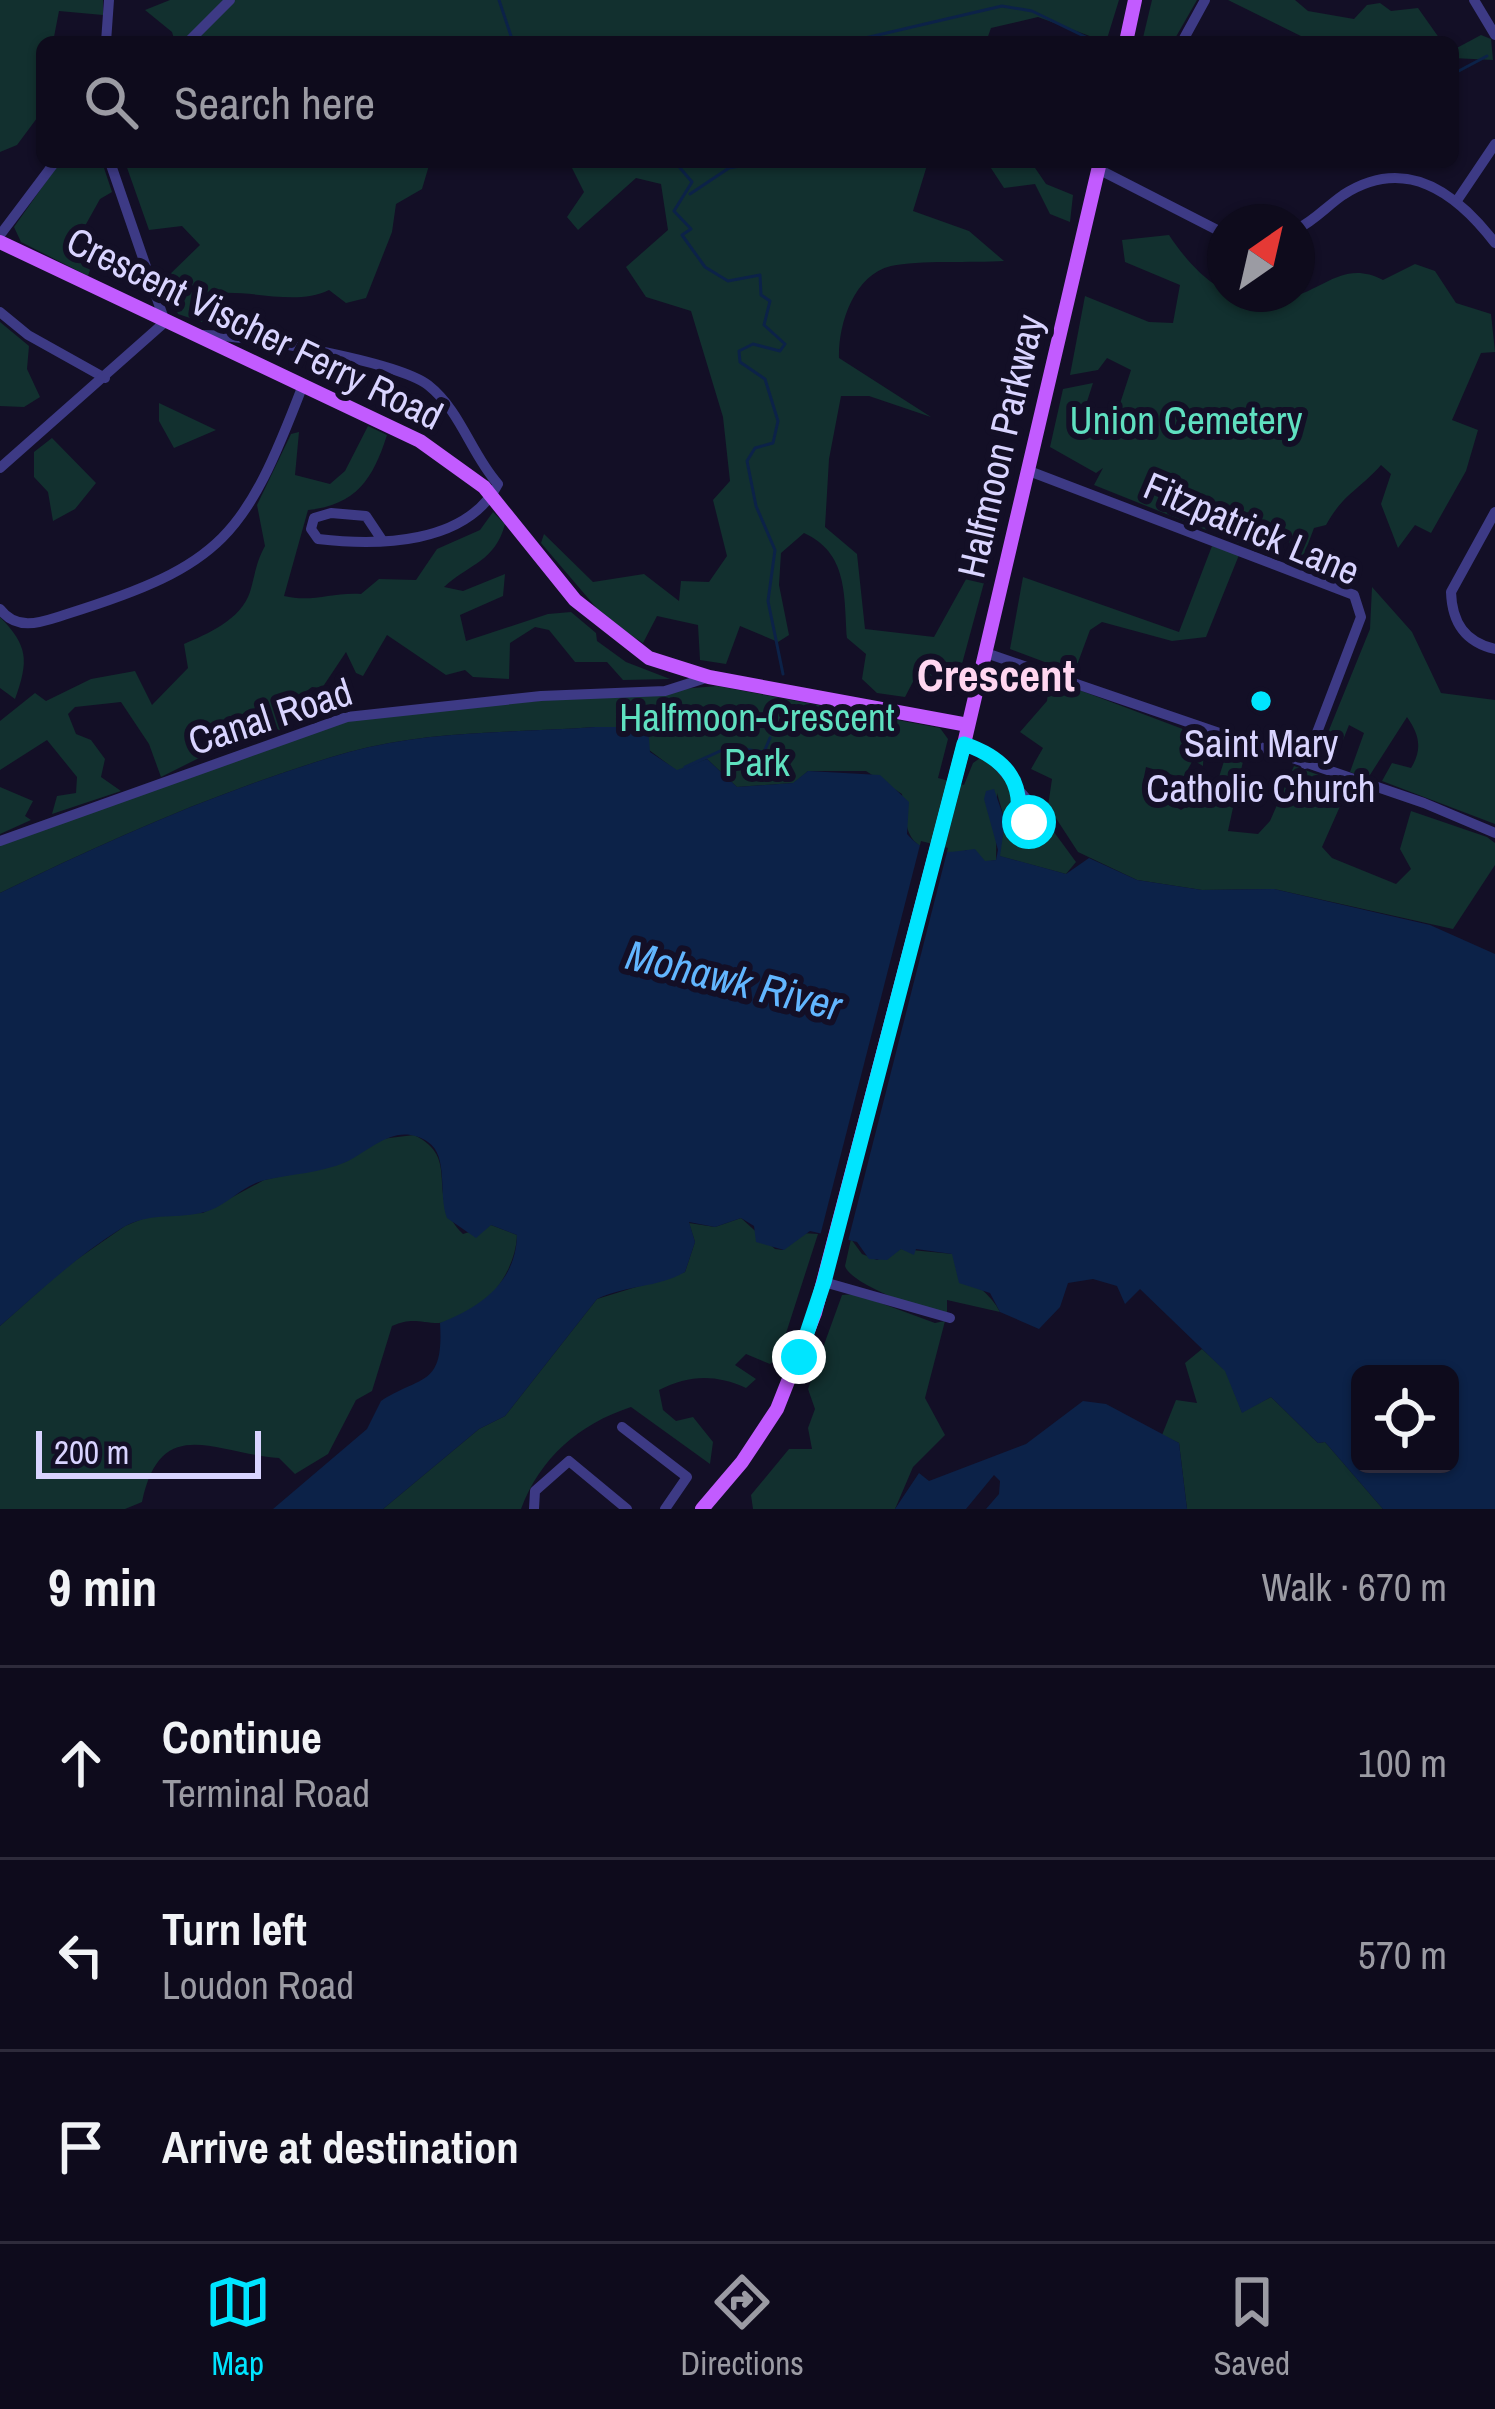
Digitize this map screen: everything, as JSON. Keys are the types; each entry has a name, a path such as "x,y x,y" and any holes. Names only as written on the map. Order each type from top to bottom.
{"main road":[{"path":"1127,36 1136,0"},
{"name":"Halfmoon Parkway","path":"702,1509 742,1462 776,1409 824,1282 964,744 1099,168"},
{"name":"Crescent Vischer Ferry Road","path":"0,238 165,322 420,441 492,495 601,625 649,658 710,677 968,725"}],"street":[{"path":"106,36 109,0"},
{"path":"194,36 230,0"},
{"path":"1185,36 1204,0"},
{"path":"1474,0 1494,32"},
{"path":"1458,199 1495,144"},
{"path":"0,238 51,168"},
{"path":"0,469 165,322 112,168"},
{"path":"1103,168 1207,225"},
{"path":"1315,216 1340,197 1382,178 1426,182 1458,199 1495,243"},
{"path":"0,312 28,335 105,378"},
{"path":"196,335 265,342 396,371 429,385 463,425 498,484 461,523 382,540 318,539 310,529 314,518 331,513 365,516 382,540"},
{"path":"258,364 265,342"},
{"path":"0,609 22,623 42,622 140,592 201,560 257,492 303,385"},
{"name":"Fitzpatrick Lane","path":"1029,471 1354,595 1361,617 1305,764"},
{"path":"1495,512 1451,592 1460,627 1472,641 1495,650"},
{"path":"986,653 1424,803 1495,833"},
{"name":"Canal Road","path":"0,841 347,717 541,696 665,691 710,677"},
{"path":"964,744 1005,766 1020,794"},
{"path":"824,1282 950,1318"},
{"path":"622,1427 687,1478 665,1509"},
{"path":"534,1509 535,1491 569,1461 626,1509"}],"green space":[{"path":"0,0 103,0 103,15 59,11 54,36 36,36 36,119 17,145 0,152"},
{"path":"170,0 1119,0 1108,36 1090,36 1038,17 991,28 988,36 173,36 145,10"},
{"path":"1152,0 1197,0 1176,36 1143,36"},
{"path":"1228,0 1295,0 1308,11 1354,19 1367,5 1380,3 1391,11 1418,8 1438,36 1301,36"},
{"path":"1481,35 1491,39 1493,60 1459,58 1459,47"},
{"path":"56,168 104,168 112,192 100,199 71,251 90,270 88,276 21,242 14,227"},
{"path":"127,168 428,168 422,189 396,204 392,232 366,298 346,303 329,290 301,297 210,294 205,323 178,314 164,280 200,245 182,226 149,230"},
{"path":"572,168 926,168 913,211 969,231 1004,261 916,263 878,271 850,303 839,345 839,358 931,417 869,396 841,396 829,459 825,527 857,554 865,629 934,637 970,572 985,579 959,675 916,676 905,697 877,693 862,679 866,654 847,638 844,591 836,564 818,541 804,533 781,553 779,585 789,635 778,642 740,626 726,664 700,660 698,625 657,616 643,643 605,618 541,543 544,534 593,582 644,574 679,601 681,581 709,582 727,556 713,500 730,481 723,417 691,311 646,297 626,267 668,230 661,184 636,178 578,230 567,217 584,192"},
{"path":"991,168 1035,168 1046,184 1073,195 1070,222 1050,214 1035,184 1004,188"},
{"name":"Union Cemetery","path":"1169,235 1207,279 1207,312 1315,312 1315,288 1335,278 1357,273 1383,280 1415,264 1435,271 1456,303 1491,314 1495,352 1481,353 1452,420 1478,430 1466,471 1431,533 1415,525 1398,548 1381,504 1391,474 1381,465 1326,525 1314,528 1300,565 1287,558 1290,539 1275,550 1254,549 1094,485 1103,468 1096,473 1050,447 1063,389 1093,383 1082,417 1098,431 1113,425 1131,370 1107,358 1098,370 1070,375 1085,296 1149,322 1173,323 1180,285 1125,262 1122,240"},
{"path":"0,322 29,346 27,369 40,397 24,407 0,406"},
{"path":"159,403 216,430 174,448 159,421"},
{"path":"368,426 387,435 376,465 350,496 308,510 284,596 361,594 379,579 416,580 437,549 480,530 493,512 505,524 501,537 481,561 444,587 463,591 505,574 503,596 460,615 466,641 548,614 571,612 596,633 597,641 626,662 670,679 623,680 607,662 575,662 549,630 535,627 510,643 509,679 473,677 465,670 446,675 387,635 363,676 356,673 346,652 322,688 312,687 281,710 288,719 302,720 279,730 271,725 231,746 218,729 205,727 193,734 189,746 201,757 161,777 149,744 121,702 75,707 68,714 76,734 91,740 105,759 101,777 121,791 52,814 57,796 76,793 77,777 47,740 0,770 0,721 35,693 46,701 91,679 135,671 152,705 188,668 184,644 222,625 246,602 265,546 257,505 291,434 299,432 295,475 330,484 345,471"},
{"path":"52,438 96,483 75,509 53,521 48,492 34,477 34,452"},
{"path":"1212,546 1239,555 1206,637 1172,641 1102,622 1090,630 1074,673 1010,649 1023,577 1179,632"},
{"path":"1372,587 1412,632 1441,693 1495,700 1495,824 1382,781 1392,763 1411,768 1415,761 1418,742 1407,717 1368,778 1350,772 1364,733 1349,725 1343,740 1327,735 1370,629"},
{"path":"0,617 23,654 15,699 0,688"},
{"path":"1050,679 1204,737 1203,766 1193,760 1183,778 1146,767 1142,787 1181,810 1215,790 1229,745 1245,752 1228,831 1258,834 1270,821 1294,766 1349,786 1322,847 1332,858 1396,884 1411,869 1400,849 1411,811 1487,837 1495,843 1495,865 1453,929 1274,889 1202,890 1137,880 1078,852 1048,806 1052,779 1031,769 1043,748 1020,732 1047,701"},
{"name":"Halfmoon-Crescent Park","path":"717,686 940,728 948,739 938,778 964,785 973,763 993,749 1076,862 1066,874 999,856 1005,821 997,793 996,860 985,862 966,850 959,855 920,846 909,833 902,794 866,771 808,771 794,783 737,787 707,759 677,771 620,728 595,727 440,736 349,752 171,815 0,893 0,841 347,717"},
{"path":"0,787 33,801 25,816 31,820 0,834"},
{"path":"414,1135 437,1155 445,1205 463,1234 491,1225 517,1235 515,1250 503,1279 469,1314 439,1323 411,1321 392,1326 372,1391 356,1400 328,1454 295,1474 279,1458 213,1446 177,1447 151,1474 142,1502 125,1509 0,1509 0,1326 66,1267 125,1226 154,1214 203,1213 264,1180 345,1162 373,1140"},
{"path":"741,1218 775,1249 783,1250 802,1233 818,1234 779,1355 770,1364 746,1354 735,1365 756,1379 746,1388 702,1378 659,1390 663,1410 676,1421 693,1417 713,1442 710,1464 631,1407 595,1423 564,1445 539,1474 521,1509 383,1509 479,1429 505,1416 597,1299 685,1272 695,1242 689,1223 715,1227"},
{"path":"851,1239 862,1254 877,1260 901,1249 953,1254 1000,1312 947,1300 947,1314 874,1289 845,1266"},
{"path":"856,1294 935,1323 945,1321 925,1398 945,1435 913,1467 895,1509 753,1509 751,1495 789,1449 812,1449 808,1428 815,1409 808,1389 842,1295"},
{"path":"1202,1349 1226,1371 1242,1412 1271,1397 1318,1443 1325,1442 1383,1509 1187,1509 1179,1443 1162,1435 1176,1400 1197,1403 1185,1363"}],"water":[{"name":"Mohawk River","path":"648,727 650,752 677,770 707,759 737,787 793,783 808,771 880,775 909,802 907,834 915,842 939,852 975,849 985,861 996,860 998,850 984,799 986,791 994,789 1005,821 1000,856 1066,874 1089,858 1137,880 1202,890 1274,889 1430,925 1495,954 1495,1509 1383,1509 1352,1473 1459,1473 1459,1365 1351,1365 1351,1472 1325,1442 1318,1443 1271,1397 1242,1413 1225,1371 1140,1289 1125,1304 1117,1286 1093,1279 1068,1283 1060,1307 1039,1329 1000,1312 990,1293 959,1283 952,1254 916,1249 914,1255 901,1249 887,1260 869,1259 857,1242 810,1231 784,1250 756,1242 754,1226 741,1218 715,1227 689,1222 695,1242 685,1272 597,1299 505,1416 479,1429 383,1509 273,1509 367,1429 381,1401 434,1369 440,1323 482,1301 510,1266 517,1235 491,1225 476,1238 447,1218 439,1157 428,1142 416,1136 395,1136 336,1166 256,1183 210,1210 132,1223 74,1262 0,1326 0,893 171,815 259,781 349,752 440,736"},
{"path":"1083,1401 1106,1404 1179,1443 1187,1509 986,1509 999,1494 1000,1481 994,1475 966,1509 895,1509 919,1473 929,1481 1026,1444"}],"pier":[{"path":"921,841 948,848 847,1245 819,1240"}],"waterway":[{"path":"499,0 511,36"},
{"path":"874,36 1002,6 1032,11 1084,36"},
{"path":"1459,71 1487,56"},
{"path":"680,168 692,182 674,211 691,229 682,235 705,267 728,281 760,275 761,295 770,301 764,325 785,344 780,351 753,344 739,351 740,362 765,379 778,421 773,443 755,448 747,461 756,506 775,550 768,601 783,674"},
{"path":"690,194 729,168"},
{"path":"685,767 729,747 764,752 770,738"}],"place":[{"name":"Saint Mary Catholic Church","path":"1261,701"}],"district":[{"name":"Crescent","path":"996,675"}],"route":[{"path":"799,1357 824,1282 964,744 985,751 1005,766 1020,794 1018,812 1029,822"}]}
